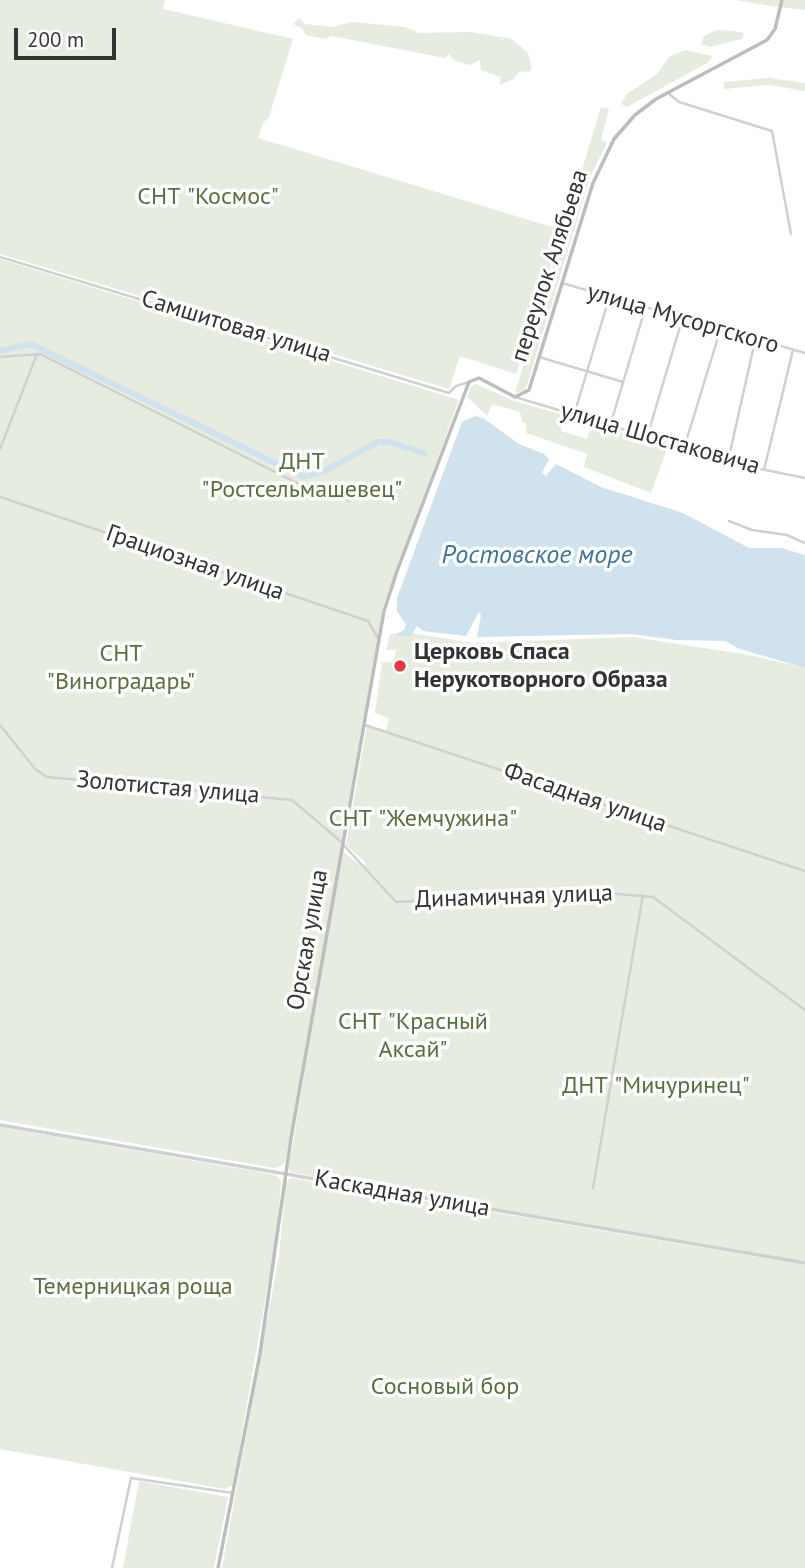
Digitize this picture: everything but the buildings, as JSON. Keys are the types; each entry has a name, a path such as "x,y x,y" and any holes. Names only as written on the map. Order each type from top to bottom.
{"main road":[{"name":"переулок Алябьева","path":"515,397 529,390 596,176 614,139 635,115 668,93 767,40 775,29 782,0"},
{"path":"469,382 475,378 482,379 515,397"},
{"name":"Орская улица","path":"218,1568 260,1354 286,1173 389,594 469,382"}],"street":[{"path":"668,93 679,102 772,131 791,234"},
{"name":"Самшитовая улица","path":"0,257 449,393 456,386 469,382"},
{"name":"улица Мусоргского","path":"562,283 682,320 805,353"},
{"path":"574,415 609,298"},
{"path":"610,426 645,309"},
{"path":"647,437 682,320"},
{"path":"684,448 720,330"},
{"path":"728,461 755,341"},
{"path":"764,470 793,350"},
{"path":"0,449 37,354"},
{"path":"0,357 37,354 77,371 295,482 350,501"},
{"path":"539,357 623,383"},
{"name":"улица Шостаковича","path":"515,397 728,461 805,478"},
{"name":"Грациозная улица","path":"0,497 368,621 380,641"},
{"path":"729,521 752,530 787,535 805,543"},
{"name":"Золотистая улица","path":"0,725 36,769 47,776 285,799 299,805 343,844 396,902"},
{"name":"Фасадная улица","path":"365,725 805,871"},
{"name":"Динамичная улица","path":"396,902 505,897 568,890 643,895 661,901 805,1010"},
{"path":"593,1188 643,895"},
{"name":"Каскадная улица","path":"0,1125 805,1263"},
{"path":"112,1568 131,1478 233,1493"}],"green space":[{"name":"СНТ \"Космос\"","path":"0,0 165,0 163,9 293,39 269,117 263,123 258,138 562,230 516,374 460,356 449,389 0,254"},
{"path":"735,0 805,0 805,10 772,6"},
{"path":"299,18 305,24 332,27 352,22 405,27 419,33 471,32 512,39 528,53 532,69 529,72 519,71 514,79 500,85 500,77 481,70 480,60 470,65 453,60 449,54 445,58 330,36 326,39 306,35 302,28 293,24"},
{"path":"716,30 744,33 742,39 709,47 701,44 704,36"},
{"path":"685,50 712,56 709,62 627,107 621,104 627,94 657,74 669,57"},
{"path":"769,78 805,83 805,91 769,85 724,89 724,82"},
{"path":"601,107 609,109 601,139 607,143 591,175 525,391 515,393"},
{"path":"0,259 459,400 383,606 340,849 362,867 366,863 346,845 367,725 386,731 389,718 375,713 382,662 393,662 396,650 386,650 390,634 411,633 473,643 633,637 749,655 805,668 805,1263 382,1190 382,1182 365,1179 362,1185 290,1172 326,947 285,1162 281,1166 274,1168 0,1120"},
{"path":"476,384 514,401 564,415 561,431 587,439 592,423 668,447 651,493 584,467 587,454 526,433 526,423 522,422 520,412 492,404 487,416 467,397 471,387"},
{"name":"Темерницкая роща","path":"0,1127 276,1175 281,1181 277,1231 233,1485 225,1489 0,1449"},
{"name":"Сосновый бор","path":"291,1178 805,1265 805,1568 222,1568 279,1255 286,1182"},
{"path":"139,1481 228,1497 214,1568 123,1568"}],"water":[{"name":"Ростовское море","path":"475,416 483,418 519,444 544,454 549,459 542,473 546,476 556,464 601,487 683,513 749,548 781,548 805,555 805,668 740,649 725,641 677,640 631,634 477,637 481,615 479,612 466,636 423,631 417,626 411,636 395,635 404,630 406,625 397,611 397,598 462,422"}],"waterway":[{"path":"0,351 31,344 304,477 326,470 378,442 389,442 424,453"}],"place":[{"name":"Церковь Спаса Нерукотворного Образа","path":"400,666"}],"park label":[{"name":"ДНТ \"Ростсельмашевец\"","path":"302,476"},
{"name":"СНТ \"Виноградарь\"","path":"121,668"},
{"name":"СНТ \"Жемчужина\"","path":"423,819"},
{"name":"СНТ \"Красный Аксай\"","path":"413,1036"},
{"name":"ДНТ \"Мичуринец\"","path":"656,1086"}]}
